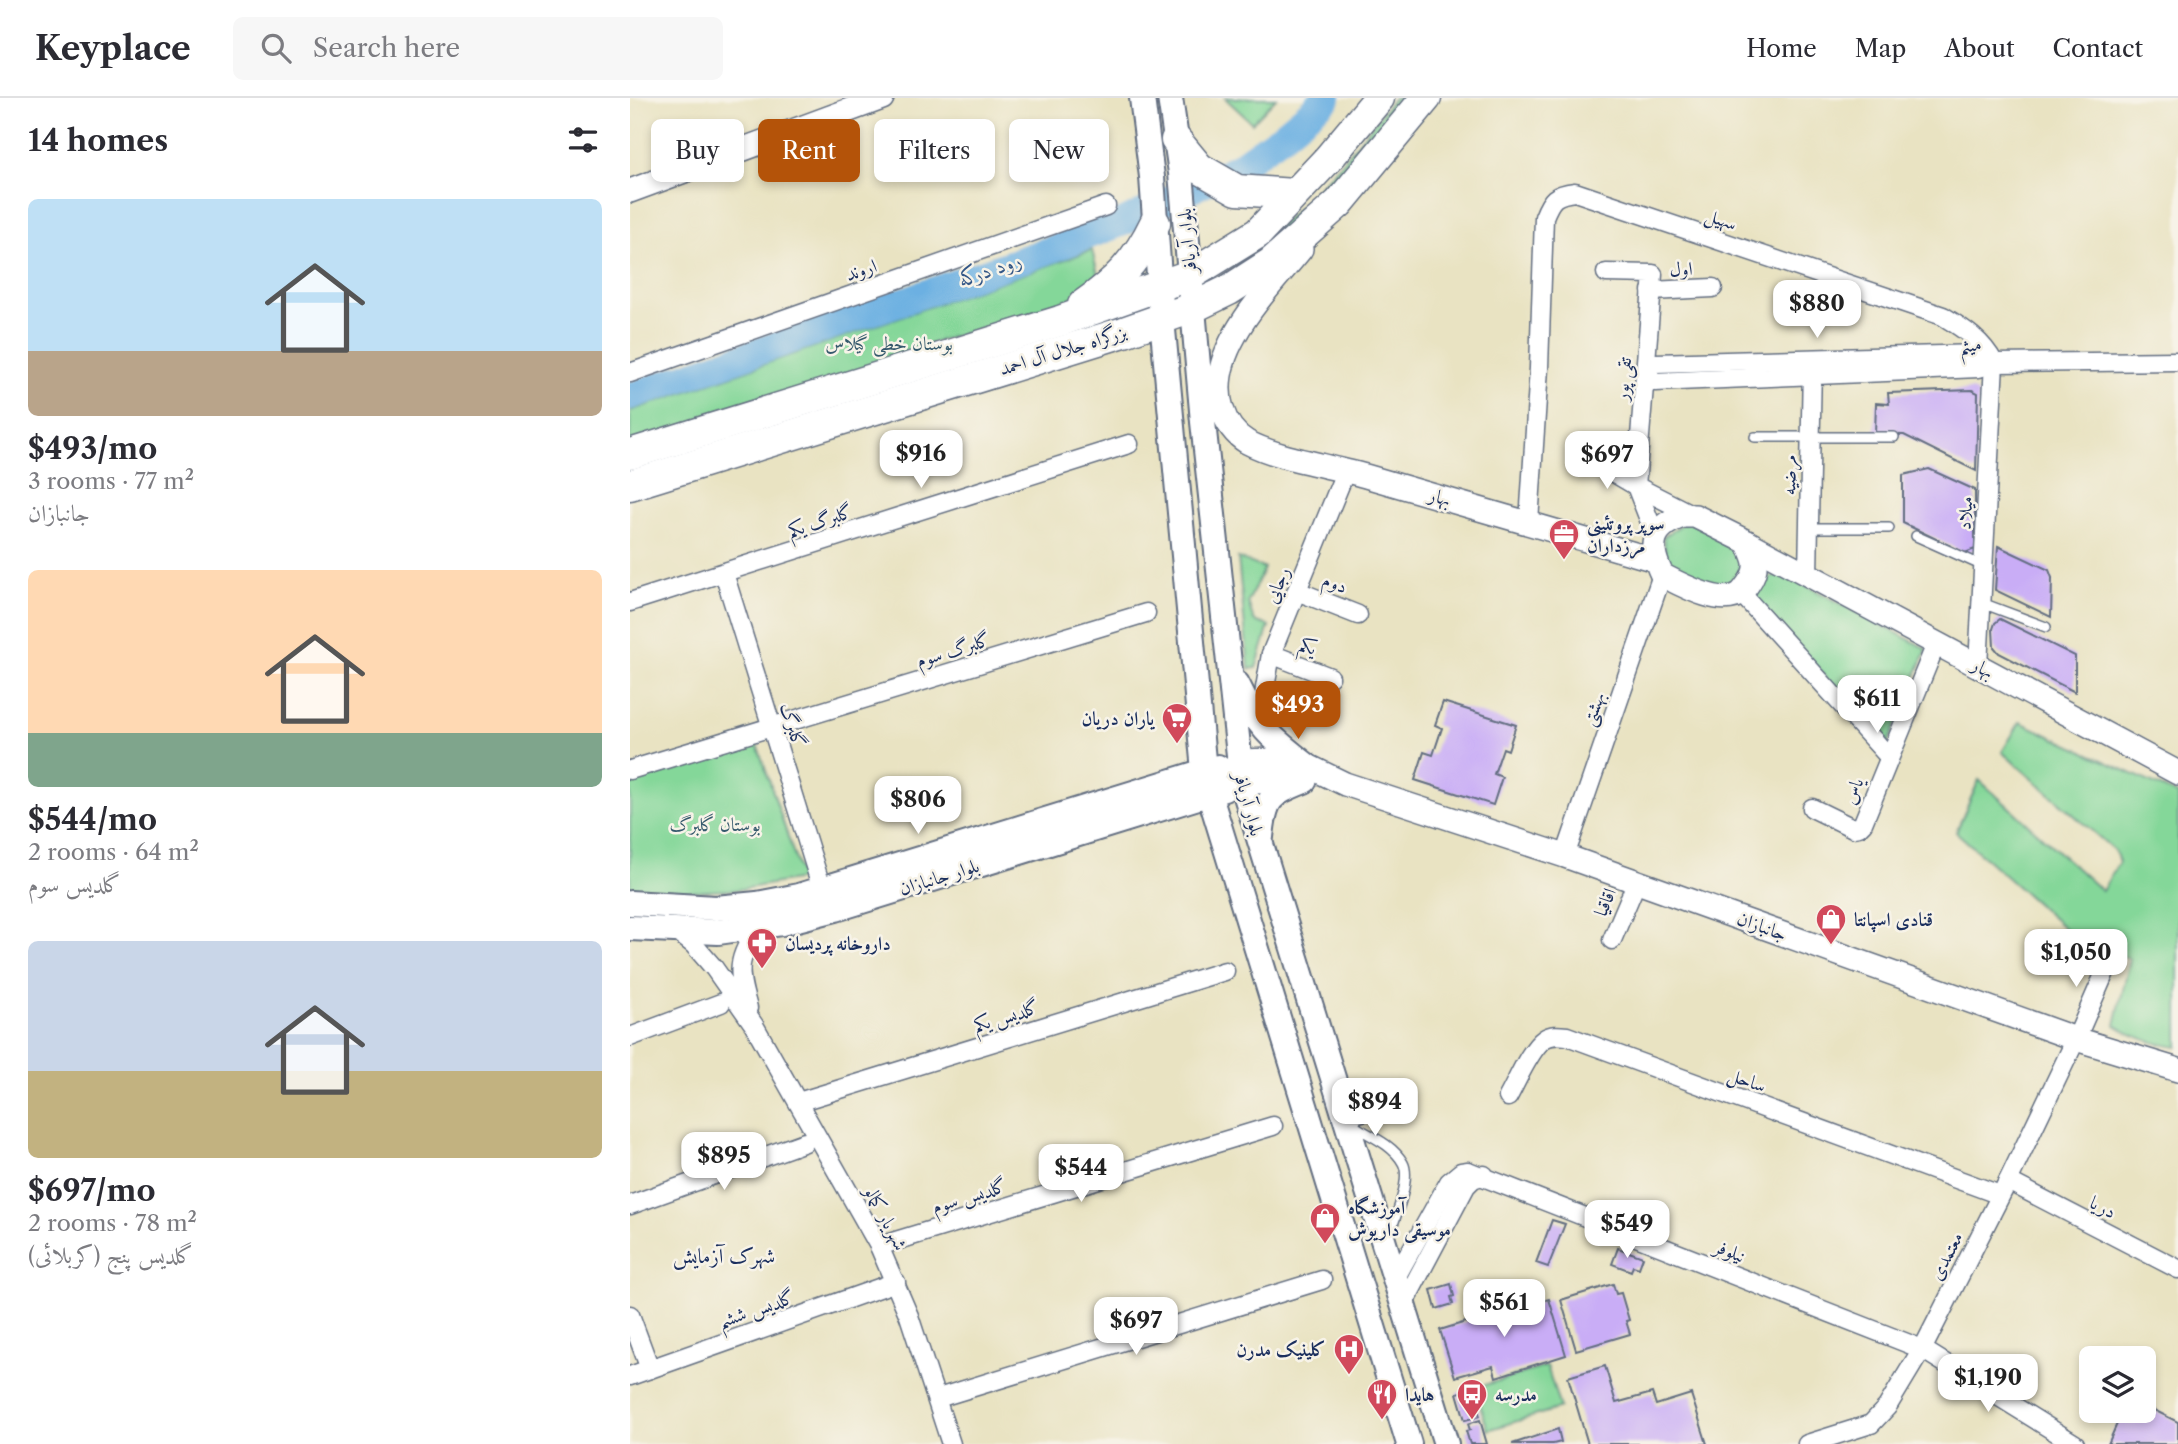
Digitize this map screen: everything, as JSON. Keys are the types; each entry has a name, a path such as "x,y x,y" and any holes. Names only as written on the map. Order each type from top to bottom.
{"highway":[{"name":"بزرگراه جلال آل احمد","path":"630,454 1060,321 1190,275 1258,233 1328,159 1379,98"},
{"name":"بزرگراه جلال آل احمد","path":"630,485 1192,308 1229,290 1271,263 1339,204 1426,98"},
{"path":"1176,140 1190,171 1237,190 1294,194"},
{"path":"1060,321 1102,292 1121,275 1135,259 1155,223"}],"main road":[{"name":"بلوار آریافر","path":"1142,98 1152,177 1159,287 1207,782 1409,1444"},
{"path":"1170,98 1176,140"},
{"name":"بلوار آریافر","path":"1190,171 1185,218 1192,308 1240,772 1446,1444"},
{"path":"1231,671 1257,722 1305,773 1268,802 1262,823 1261,845"},
{"name":"بلوار جانبازان","path":"630,928 674,930 717,920 757,904 822,889 1240,772"},
{"name":"بلوار جانبازان","path":"630,903 759,927 836,909 1207,782"}],"street":[{"path":"630,191 882,98"},
{"name":"سهیل","path":"1530,522 1544,218 1549,203 1561,194 1575,192 1943,316 1974,337 1987,349 1994,363"},
{"name":"بهار","path":"1339,204 1252,309 1230,344 1220,372 1218,387 1222,411 1231,427 1244,440 1265,450 1530,522 1658,568"},
{"name":"اروند","path":"630,373 1106,206"},
{"name":"اول","path":"1606,273 1652,283 1713,288"},
{"name":"تقی پور","path":"1636,486 1652,283"},
{"name":"میثم","path":"1644,372 1655,382 1979,354 1994,363"},
{"path":"1994,363 2178,361"},
{"name":"میلاد","path":"1978,666 1994,363"},
{"name":"مرضیه","path":"1808,575 1812,367"},
{"name":"گلبرگ یکم","path":"630,602 1129,444"},
{"path":"1597,463 1636,486 1747,542 1754,556 1748,584"},
{"name":"رجایی","path":"1262,719 1271,654 1346,470"},
{"path":"1636,486 1655,536"},
{"path":"1695,516 1672,519 1663,525 1655,536 1653,546 1658,568 1714,598 1731,597 1748,584 1788,564"},
{"name":"بهار","path":"1747,542 2178,774"},
{"name":"بهشتی","path":"1565,856 1658,568"},
{"name":"گلبرگ","path":"724,573 822,889"},
{"path":"1748,584 1889,757"},
{"name":"دوم","path":"1297,591 1358,615"},
{"name":"گلبرگ سوم","path":"630,771 1146,613"},
{"name":"یاس","path":"1812,808 1853,828 1863,823 1936,644"},
{"name":"یکم","path":"1271,654 1330,677"},
{"name":"جانبازان","path":"1240,772 1276,760 1305,773 1637,881 2076,1039 2178,1070"},
{"name":"اقاقیا","path":"1612,940 1637,881"},
{"path":"754,1025 743,988 741,958 745,946 759,927"},
{"path":"674,930 694,945 714,968 754,1025"},
{"name":"معتمدی","path":"1807,1444 1871,1424 1887,1407 1922,1349 2004,1188 2076,1039 2112,956"},
{"name":"گلدیس یکم","path":"798,1102 1225,971"},
{"path":"630,1037 721,1003"},
{"name":"شهریار کمالو","path":"754,1025 879,1246 896,1282 938,1398 948,1443"},
{"name":"ساحل","path":"1508,1097 1542,1040 1551,1036 1567,1036 2004,1188"},
{"name":"گلدیس سوم","path":"879,1246 1273,1126"},
{"path":"630,1205 805,1142"},
{"name":"نیلوفر","path":"1395,1279 1448,1182 1461,1172 1468,1171 1484,1175 1922,1349 2075,1444"},
{"path":"1403,1305 1466,1186 1473,1179 1484,1175"},
{"name":"دریا","path":"2004,1188 2178,1269"},
{"path":"938,1398 1322,1280"},
{"name":"گلدیس ششم","path":"630,1376 896,1282"},
{"path":"630,1315 650,1369"}],"lane":[{"path":"1755,438 1894,437"},
{"path":"1809,528 1889,528"},
{"path":"1916,536 1983,566"},
{"path":"1982,603 2046,627"},
{"path":"1346,1122 1374,1113"},
{"path":"1346,1122 1390,1148 1404,1164 1401,1201 1385,1246"}],"green space":[{"path":"1225,98 1276,98 1252,123"},
{"path":"1394,98 1408,98 1327,194 1281,237 1231,272 1341,164"},
{"name":"بوستان خطی گیلاس","path":"1092,250 1101,287 1027,315 935,342 900,362 630,446 630,411"},
{"path":"1687,521 1723,536 1744,555 1743,572 1734,583 1723,589 1669,570 1663,537"},
{"path":"1238,558 1264,568 1248,602 1254,621 1269,626 1256,668 1249,669"},
{"path":"1779,575 1794,579 1927,649 1887,745 1750,595 1762,581"},
{"path":"2020,722 2178,795 2178,1047 2145,1040 2115,1025 2130,959 2099,947 2091,952 1956,832 1979,780 2102,891 2119,862 2115,851 2002,752"},
{"name":"بوستان گلبرگ","path":"757,744 802,879 736,890 677,892 630,889 630,781"},
{"path":"1547,1366 1560,1408 1488,1430 1475,1388"}],"building":[{"path":"1972,390 1978,393 1976,471 1904,435 1875,434 1876,403 1889,404 1888,393"},
{"path":"1929,469 1975,490 1975,549 1965,553 1903,523 1903,475"},
{"path":"1998,546 2049,570 2052,578 2051,617 1995,590"},
{"path":"2000,619 2075,656 2075,692 1999,653 1994,647 1993,629"},
{"path":"1443,702 1516,725 1508,750 1503,748 1494,774 1502,777 1493,805 1415,780 1424,752 1433,755 1442,728 1435,725"},
{"path":"1552,1220 1565,1224 1548,1267 1536,1263"},
{"path":"1618,1248 1643,1257 1639,1268 1633,1266 1631,1271 1612,1264"},
{"path":"1451,1284 1453,1304 1436,1309 1431,1290"},
{"path":"1613,1284 1616,1294 1621,1293 1630,1334 1576,1350 1561,1300"},
{"path":"1510,1298 1514,1310 1549,1299 1566,1355 1496,1377 1493,1366 1455,1377 1440,1330 1479,1318 1476,1309"},
{"path":"1605,1366 1616,1403 1652,1393 1656,1405 1691,1394 1707,1444 1588,1444 1568,1377"},
{"path":"1472,1389 1480,1416 1465,1420 1457,1393"},
{"path":"2156,1411 2178,1422 2178,1444 2108,1444 2117,1423 2156,1423"},
{"path":"1480,1420 1487,1444 1470,1444 1466,1431 1470,1430 1468,1424"},
{"path":"1558,1429 1561,1442 1512,1444"}],"waterway":[{"name":"رود درکه","path":"630,396 1124,222 1241,165 1282,136 1327,98"}],"place":[{"name":"سوپر پروتئینی مرزداران","path":"1564,561"},
{"name":"یاران دریان","path":"1177,745"},
{"name":"قنادی اسپانتا","path":"1831,946"},
{"name":"داروخانه پردیسان","path":"762,970"},
{"name":"آموزشگاه موسیقی داریوش","path":"1325,1245"},
{"name":"کلینیک مدرن","path":"1349,1376"},
{"name":"هایدا","path":"1382,1421"},
{"name":"مدرسه","path":"1472,1421"}],"district":[{"name":"شهرک آزمایش","path":"724,1255"}]}
